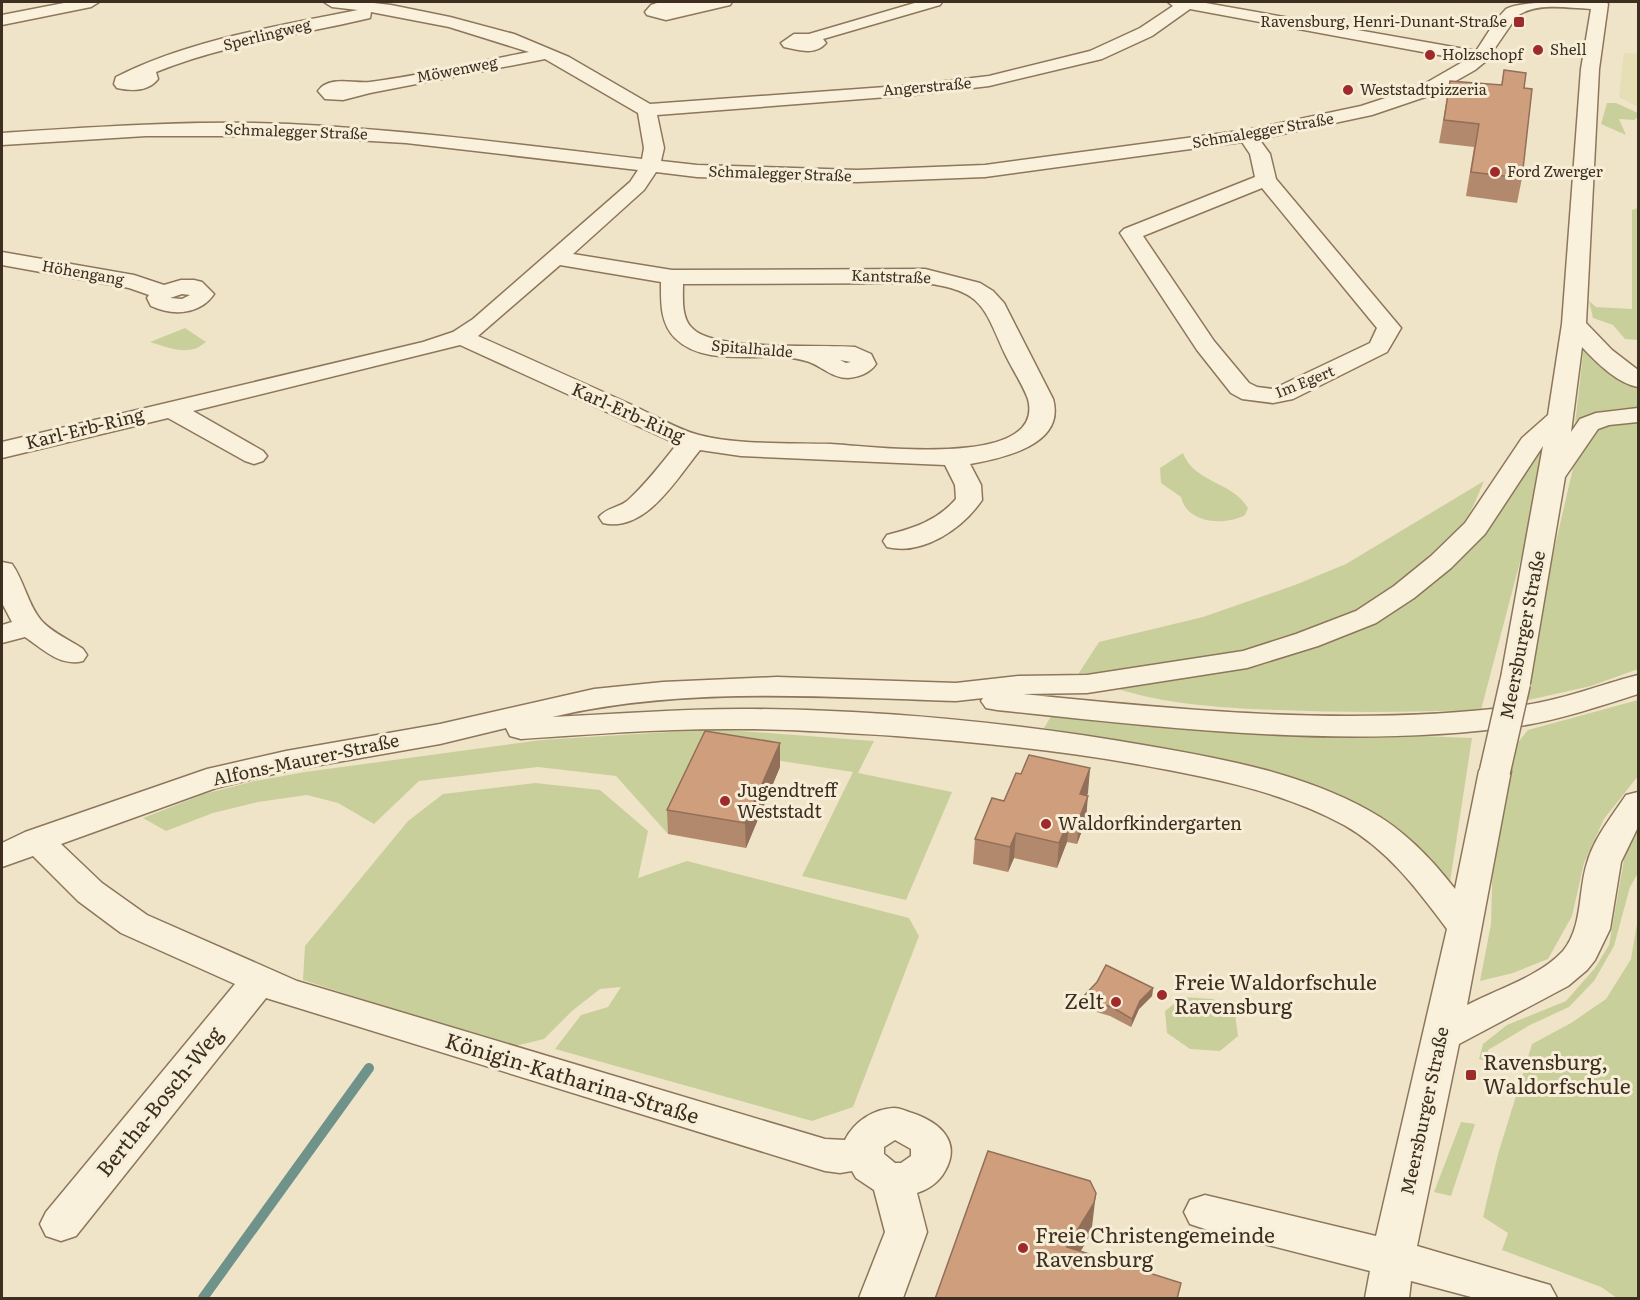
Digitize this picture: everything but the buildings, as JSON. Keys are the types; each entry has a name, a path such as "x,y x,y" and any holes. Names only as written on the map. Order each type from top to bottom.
{"street":[{"path":"2,20 91,2"},
{"path":"332,2 390,9 464,24 546,54 647,110 654,148 650,167"},
{"path":"687,9 724,2"},
{"path":"813,39 817,35 934,2"},
{"path":"1184,2 1480,57"},
{"name":"Angerstraße","path":"647,110 913,90 989,81 1096,54 1146,32 1184,2"},
{"path":"1514,5 1553,8 1600,7"},
{"name":"Schmalegger Straße","path":"2,139 158,130 334,131 406,137 650,167 789,175 952,173 1045,165 1247,136 1334,120 1402,100 1445,81 1480,57 1514,5"},
{"name":"Meersburger Straße","path":"1390,1278 1515,683 1562,416 1574,324 1590,69 1600,7"},
{"name":"Sperlingweg","path":"147,69 258,36 390,9"},
{"name":"Möwenweg","path":"368,88 546,54"},
{"name":"Im Egert","path":"1247,136 1260,153 1266,180 1389,328 1379,348 1301,386 1273,396 1251,394 1240,388 1206,345 1131,233 1266,180"},
{"name":"Karl-Erb-Ring","path":"2,450 430,347 461,337 481,324 557,258 637,186 650,167"},
{"name":"Kantstraße","path":"557,258 672,277 925,276 954,281 986,296 997,310 1037,395 1043,413 1042,421 1031,434 1017,443 983,454 954,458 752,449 693,442"},
{"name":"Höhengang","path":"2,259 134,282 163,292"},
{"name":"Spitalhalde","path":"672,277 674,318 684,334 700,344 730,349 811,354"},
{"path":"1574,324 1594,347 1620,369 1638,380"},
{"name":"Karl-Erb-Ring","path":"461,337 693,442 646,497 631,511 613,518"},
{"name":"Karl-Erb-Ring","path":"169,408 254,456"},
{"path":"1551,478 1588,424 1605,418 1638,415"},
{"path":"440,734 594,698 663,691 788,686 957,692 1019,685 1087,684 1247,659 1307,640 1366,617 1441,562 1475,528 1532,443 1562,416"},
{"path":"897,541 931,533 958,514 969,500 968,485 954,458"},
{"path":"4,586 15,630 72,655"},
{"path":"1087,684 1140,704 1217,719"},
{"path":"957,692 992,700 1119,715 1377,726 1521,716 1595,698 1638,684"},
{"path":"440,734 724,719 838,722 984,732 1102,747 1258,779 1301,793 1344,812 1382,834 1414,862 1465,928"},
{"name":"Alfons-Maurer-Straße","path":"2,856 37,840 131,805 217,777 286,761 440,734"},
{"path":"1440,1037 1510,999 1539,987 1563,973 1578,958 1590,938 1605,862 1614,840 1638,803"},
{"path":"37,840 90,892 134,924 272,986"},
{"name":"Königin-Katharina-Straße","path":"272,986 825,1155 840,1156 877,1166 906,1232 881,1299"},
{"name":"Bertha-Bosch-Weg","path":"61,1224 272,986"},
{"path":"1205,1212 1390,1278 1448,1272 1535,1299"}],"shaded area":[{"path":"1624,53 1638,54 1638,107 1619,97"}],"green space":[{"path":"1607,103 1616,103 1638,113 1638,117 1634,120 1619,119 1626,135 1601,124"},
{"path":"1638,208 1638,340 1625,339 1613,325 1593,318 1589,301 1596,307 1632,309 1632,210"},
{"path":"185,328 206,342 200,347 179,350 150,342"},
{"path":"1584,346 1606,365 1638,385 1638,409 1605,411 1575,424"},
{"path":"1629,419 1638,420 1638,669 1591,686 1519,702 1576,455 1598,430"},
{"path":"1531,443 1544,445 1526,539 1481,710 1354,712 1237,708 1175,702 1115,688 1277,660 1349,633 1413,600 1455,565 1488,526"},
{"path":"1183,453 1195,470 1241,499 1248,508 1245,515 1227,521 1199,517 1191,513 1181,497 1161,483 1160,468"},
{"path":"1484,481 1464,522 1433,556 1371,602 1332,622 1292,637 1208,658 1077,676 1099,642 1203,617 1295,585 1346,564"},
{"path":"1638,700 1638,776 1604,819 1584,863 1572,916 1548,959 1513,973 1480,981 1491,924 1495,771 1528,730"},
{"path":"1053,713 1294,731 1472,738 1448,895 1303,783 1250,766 1188,752 1044,728"},
{"path":"716,729 874,741 858,773 952,792 906,900 802,876 853,772 709,750 668,834 616,776 538,767 419,781 374,824 338,803 307,795 258,802 213,813 166,831 143,818 204,794 255,781 305,772 541,740"},
{"path":"535,783 600,790 648,831 638,878 687,861 909,918 919,936 853,1107 812,1121 555,1049 581,1015 608,1007 621,987 600,989 572,1011 544,1039 511,1047 303,980 305,946 408,821 443,794"},
{"path":"1638,830 1638,873 1630,887 1614,946 1594,981 1569,1007 1530,1025 1488,1050 1486,1061 1479,1059 1483,1044 1507,1025 1566,1001 1595,968 1609,945 1625,854"},
{"path":"1638,918 1638,1298 1617,1298 1601,1287 1502,1250 1508,1233 1483,1217 1498,1154 1532,1044 1571,1023 1606,999 1631,959"},
{"path":"1183,997 1213,999 1235,1014 1238,1036 1220,1051 1190,1049 1167,1033 1165,1011"},
{"path":"1461,1122 1475,1124 1451,1196 1434,1192"}],"waterway":[{"path":"203,1298 369,1068"}],"place":[{"name":"Ravensburg, Henri-Dunant-Straße","path":"1519,22"},
{"name":"Shell","path":"1538,50"},
{"name":"Holzschopf","path":"1430,55"},
{"name":"Weststadtpizzeria","path":"1348,90"},
{"name":"Ford Zwerger","path":"1495,172"},
{"name":"Jugendtreff Weststadt","path":"725,801"},
{"name":"Waldorfkindergarten","path":"1046,824"},
{"name":"Freie Waldorfschule Ravensburg","path":"1162,995"},
{"name":"Zelt","path":"1116,1002"},
{"name":"Ravensburg, Waldorfschule","path":"1471,1075"},
{"name":"Freie Christengemeinde Ravensburg","path":"1023,1248"}]}
